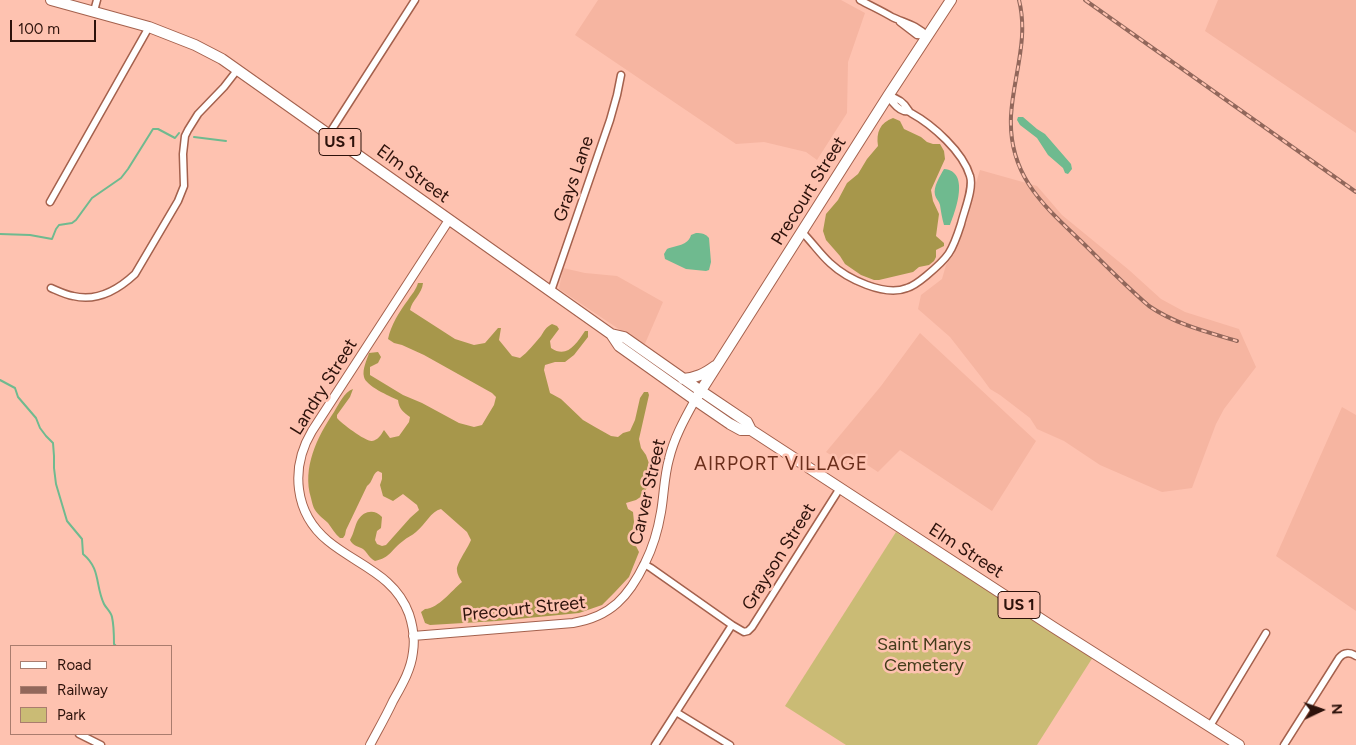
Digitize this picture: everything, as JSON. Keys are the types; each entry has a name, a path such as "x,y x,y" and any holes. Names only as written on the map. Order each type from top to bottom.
{"main road":[{"name":"Elm Street","path":"51,0 150,27 195,44 238,69 611,334 619,346 694,400 741,430 751,430"},
{"name":"Precourt Street","path":"694,400 951,0"},
{"name":"Elm Street","path":"611,334 624,337 747,422 751,430 1073,640 1239,745"},
{"path":"683,379 701,375 718,364"}],"street":[{"path":"94,12 97,0"},
{"path":"329,134 415,0"},
{"path":"860,0 894,18 908,22 927,36"},
{"path":"50,202 150,27"},
{"path":"51,288 74,297 93,297 113,291 134,274 183,192 184,143 188,130 198,114 238,69"},
{"name":"Grays Lane","path":"551,291 610,120 618,95 621,75"},
{"path":"802,232 831,264 840,271 867,285 884,290 892,291 916,284 942,263 949,254 956,240 970,190 971,178 965,164 947,142 929,125 909,111 906,105 897,98 888,96"},
{"name":"Landry Street","path":"370,745 409,669 413,652 411,622 406,608 392,586 378,574 330,543 311,522 305,510 298,484 300,461 312,431 450,220"},
{"name":"Carver Street","path":"644,564 652,547 659,524 671,452 680,427 694,400"},
{"name":"Grayson Street","path":"656,745 732,625 744,632 752,627 840,488"},
{"path":"644,564 732,625"},
{"name":"Precourt Street","path":"413,636 582,622 604,613 620,602 634,583 644,564"},
{"path":"1210,726 1266,633"},
{"path":"1284,745 1339,658 1347,653 1356,656"},
{"path":"676,712 730,745"},
{"path":"81,735 101,745"}],"shaded area":[{"path":"598,0 841,0 865,13 848,62 847,113 817,160 806,152 764,142 736,144 575,35"},
{"path":"1218,0 1356,0 1356,133 1205,31"},
{"path":"1018,117 1023,117 1045,134 1071,164 1072,169 1068,174 1048,155 1037,138 1020,125 1017,120"},
{"path":"893,118 900,121 904,129 927,142 940,144 944,151 945,159 931,190 933,201 939,214 936,236 944,243 944,246 936,250 936,257 929,265 919,267 913,272 874,280 861,275 845,264 826,240 823,231 826,214 838,200 847,183 858,174 878,146 878,132 882,125"},
{"path":"944,169 952,171 957,176 959,184 958,201 950,225 944,225 940,205 935,196 937,182"},
{"path":"980,170 1037,186 1062,215 1161,299 1185,312 1239,329 1256,367 1224,409 1216,424 1192,488 1162,492 1100,465 1064,441 1037,429 1030,418 990,389 950,337 918,309 921,295 942,279 946,265 954,254"},
{"path":"696,233 704,234 709,238 711,262 709,270 686,269 665,259 664,254 667,249 684,243 691,235"},
{"path":"563,268 585,273 617,276 663,302 644,346 559,289"},
{"path":"418,283 423,283 410,310 455,339 474,345 485,343 498,328 501,328 499,340 512,356 520,358 552,324 559,329 550,341 551,348 562,352 571,348 585,331 588,331 588,337 574,355 565,362 545,365 544,370 550,393 561,399 583,420 611,436 618,437 630,431 635,420 640,398 644,392 648,392 649,395 639,439 651,469 651,481 642,496 626,503 628,509 633,512 632,545 636,546 639,552 629,577 602,605 579,613 430,625 425,623 421,612 435,606 462,582 457,567 471,540 467,532 441,509 437,510 413,535 399,544 388,555 380,560 373,560 363,549 354,545 350,540 360,517 363,514 373,512 382,517 381,528 377,531 375,540 377,544 382,546 386,545 419,510 417,505 403,494 393,501 383,496 380,485 382,473 378,471 367,486 343,538 338,536 314,509 309,487 308,475 310,464 317,442 344,395 353,389 337,418 348,428 369,441 379,437 384,430 390,438 399,436 409,422 410,417 399,406 398,400 369,384 364,377 369,353 378,352 381,357 378,363 370,367 370,375 403,395 459,423 474,427 482,425 494,405 496,397 492,393 424,355 388,339 396,319"},
{"path":"920,333 1036,441 992,511 900,450 878,472 858,459 851,468 826,452 881,386"},
{"path":"1342,407 1356,415 1356,611 1276,556"}],"green space":[{"name":"Saint Marys Cemetery","path":"896,532 1093,657 1037,745 846,745 785,706"}],"waterway":[{"path":"0,234 30,235 52,239 59,225 72,223 76,220 92,198 121,178 153,129 158,129 175,138 179,133"},
{"path":"194,137 226,141"},
{"path":"0,380 15,388 18,397 36,418 40,428 53,443 56,484 67,521 82,539 83,554 93,565 101,597 111,613 115,645"}],"railway":[{"path":"1019,0 1022,30 1020,58 1012,101 1012,138 1016,158 1023,175 1033,191 1059,220 1149,306 1180,323 1237,341"},
{"path":"1085,0 1356,192"}],"district":[{"name":"AIRPORT VILLAGE","path":"781,464"}]}
